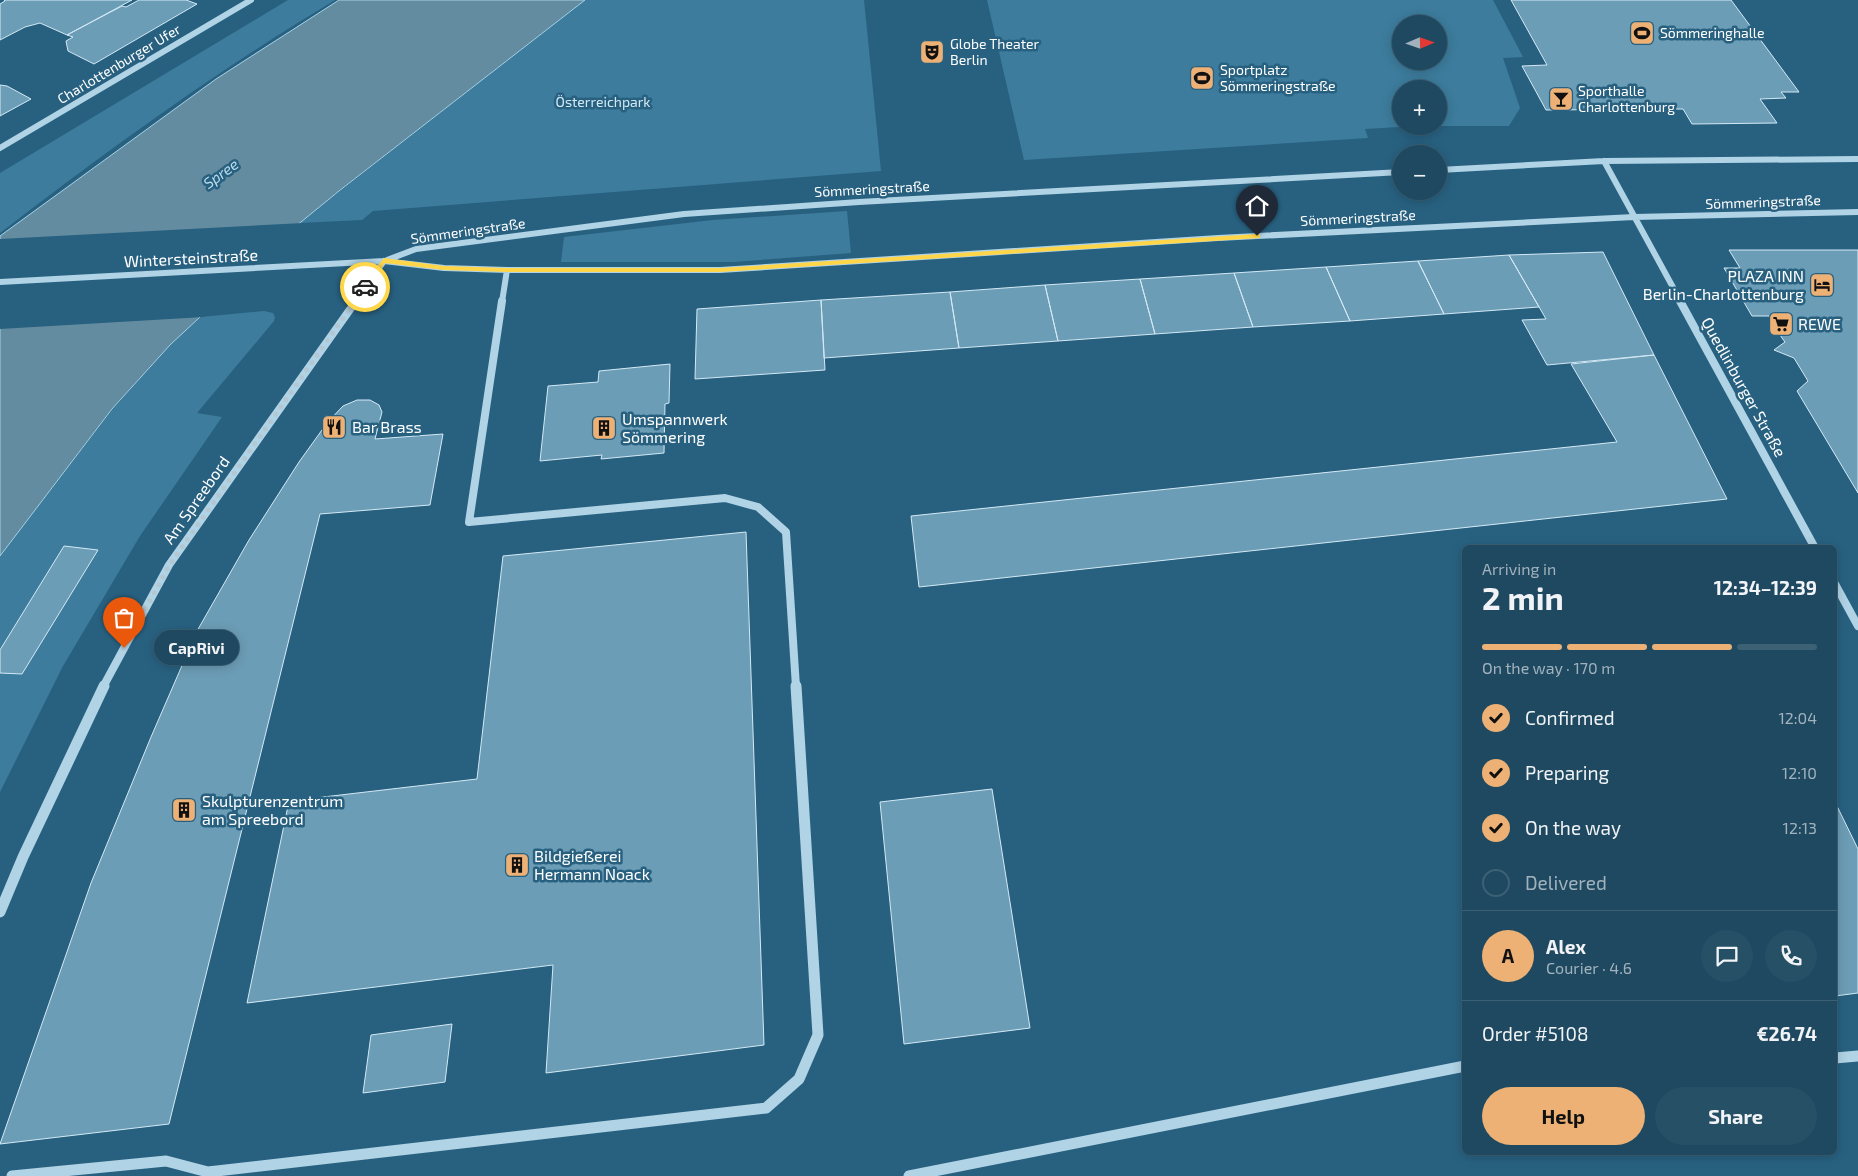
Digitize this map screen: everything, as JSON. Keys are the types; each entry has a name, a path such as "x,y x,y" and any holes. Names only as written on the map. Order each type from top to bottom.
{"street":[{"name":"Charlottenburger Ufer","path":"0,148 251,0"},
{"path":"1447,170 1604,161 1858,159"},
{"name":"Quedlinburger Straße","path":"1604,161 1813,545"},
{"name":"Sömmeringstraße","path":"384,261 416,249 684,214 869,201 1392,172"},
{"name":"Sömmeringstraße","path":"384,261 444,268 507,270 720,270 1218,238 1634,217 1858,212"},
{"name":"Wintersteinstraße","path":"0,282 384,261"},
{"name":"Am Spreebord","path":"0,912 22,857 106,681 169,566 384,261"},
{"path":"12,1176 166,1161 208,1172 766,1108 799,1078 818,1035 786,532 758,507 725,498 469,522 507,270"},
{"path":"1837,588 1858,626"},
{"path":"1837,1058 1858,1056"},
{"path":"909,1176 1462,1067"}],"green space":[{"path":"288,0 335,0 248,54 164,112 81,171 0,233 0,173"},
{"name":"Österreichpark","path":"585,0 864,0 881,171 373,211 362,220 299,223"},
{"name":"Sportplatz Sömmeringstraße","path":"987,0 1493,0 1523,57 1503,58 1520,108 1509,126 1447,126 1447,80 1392,80 1392,127 1365,129 1368,138 1024,160"},
{"path":"847,211 851,253 733,262 561,262 564,237 713,220"},
{"path":"264,311 273,313 274,321 197,413 222,417 140,536 63,666 0,792 0,556 112,410 170,345 200,317"}],"water":[{"name":"Spree","path":"339,0 585,0 339,191 258,257 170,345 112,409 0,556 0,236 216,79"}],"pier":[{"path":"303,223 260,259 204,317 0,329 0,239"}],"building":[{"path":"4,0 132,0 67,35 40,23 25,27 0,40 0,4"},
{"path":"139,0 186,0 197,4 94,64 68,51 66,41 73,37 67,35 122,6 126,7"},
{"name":"Sömmeringhalle","path":"1511,0 1731,0 1799,92 1781,92 1786,98 1760,99 1777,123 1692,124 1683,109 1546,110 1522,66 1547,65"},
{"path":"0,85 7,86 31,99 0,116"},
{"path":"1729,250 1858,250 1858,493 1797,391 1808,381 1794,358 1774,350 1785,342 1769,316 1752,316 1724,268 1740,268"},
{"path":"1603,252 1654,355 1547,365 1522,320 1546,319 1509,255"},
{"path":"1509,255 1539,307 1444,314 1418,261"},
{"path":"1418,261 1444,314 1350,321 1326,267"},
{"path":"1326,267 1350,321 1253,327 1234,273"},
{"path":"1234,273 1253,327 1155,334 1140,279"},
{"path":"1140,279 1155,334 1058,341 1045,285"},
{"path":"1045,285 1058,341 959,348 950,292"},
{"path":"950,292 959,348 824,358 821,300"},
{"path":"821,300 825,370 695,379 697,309"},
{"path":"1654,355 1727,499 919,587 911,516 1617,442 1571,364"},
{"name":"Umspannwerk Sömmering","path":"670,364 669,403 665,404 664,453 601,459 602,455 540,461 548,386 598,382 599,371"},
{"name":"Skulpturenzentrum am Spreebord","path":"357,400 370,400 379,405 382,412 375,439 443,434 430,505 320,514 169,1124 0,1144 91,883 197,631 249,540 299,462 327,423 343,406"},
{"name":"Bildgießerei Hermann Noack","path":"746,532 764,1045 546,1073 553,965 247,1003 289,801 477,779 503,556"},
{"path":"64,546 98,550 22,674 0,673 0,650"},
{"path":"992,789 1030,1028 904,1044 880,802"},
{"path":"1837,806 1858,849 1858,993 1837,996"},
{"path":"452,1024 445,1082 363,1093 371,1035"}],"way so far":[{"path":"124,648 169,566 365,287"}],"place":[{"name":"Sömmeringhalle","path":"1642,33"},
{"name":"Globe Theater Berlin","path":"932,52"},
{"name":"Sportplatz Sömmeringstraße","path":"1202,78"},
{"name":"Sporthalle Charlottenburg","path":"1561,99"},
{"name":"PLAZA INN Berlin-Charlottenburg","path":"1822,285"},
{"name":"REWE","path":"1781,324"},
{"name":"Bar Brass","path":"334,427"},
{"name":"Umspannwerk Sömmering","path":"604,428"},
{"name":"CapRivi","path":"124,648"},
{"name":"Skulpturenzentrum am Spreebord","path":"184,810"},
{"name":"Bildgießerei Hermann Noack","path":"517,865"}],"route":[{"path":"365,287 384,261 444,268 507,270 720,270 1257,236"}]}
